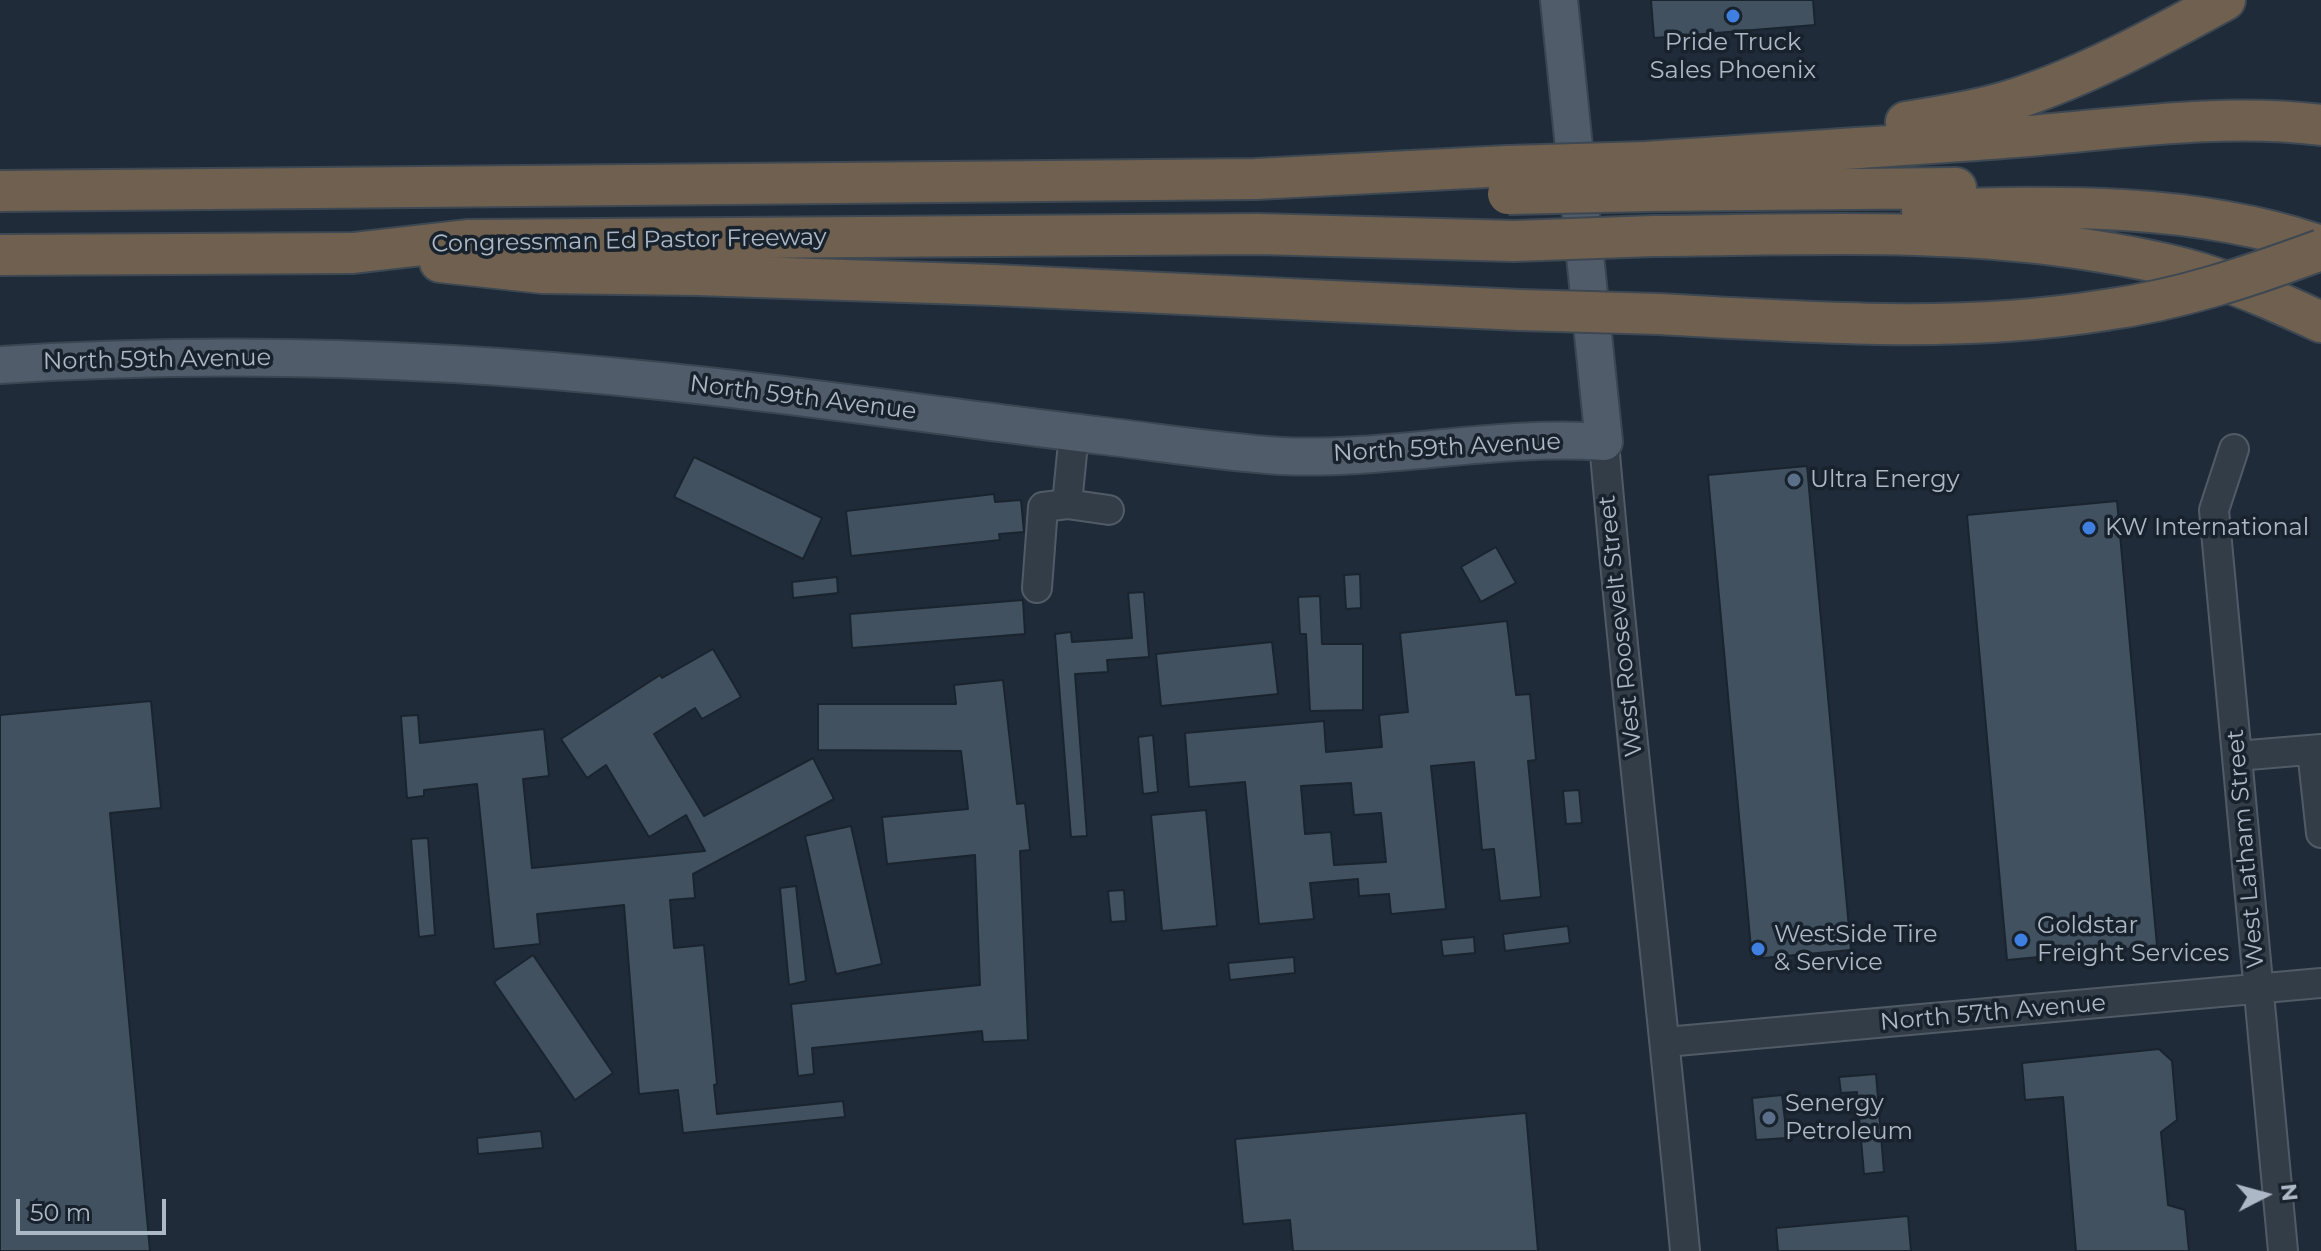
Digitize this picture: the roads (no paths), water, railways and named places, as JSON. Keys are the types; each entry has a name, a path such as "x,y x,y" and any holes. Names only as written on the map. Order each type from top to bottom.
{"highway":[{"path":"1649,189 1874,125 1976,110 2019,97 2156,38 2225,0"},
{"path":"1649,189 1929,143 2120,126 2228,122 2321,125"},
{"path":"0,191 1256,179 1509,194 1649,189 2049,186 2175,193 2239,201 2321,222"},
{"path":"1649,189 2101,208 2235,223 2295,237 2321,248"},
{"path":"1649,189 1935,234 2011,238 2132,256 2207,275 2321,322"},
{"name":"Congressman Ed Pastor Freeway","path":"0,255 353,253 467,240 1258,234 1509,194"},
{"path":"353,253 542,273 994,285 1931,326 2047,319 2146,304 2223,285 2321,248"}],"main road":[{"name":"West Roosevelt Street","path":"1559,0 1604,442"},
{"name":"North 59th Avenue","path":"0,365 184,358 322,358 464,364 671,382 1282,456 1378,454 1568,440 1604,442"}],"street":[{"path":"1067,504 1074,433"},
{"name":"West Roosevelt Street","path":"1604,442 1624,667 1666,1042 1685,1251"},
{"name":"West Latham Street","path":"2234,449 2214,510 2283,1251"},
{"path":"1037,588 1043,507 1067,504 1109,510"},
{"path":"2237,756 2316,749 2321,833"},
{"name":"North 57th Avenue","path":"1666,1042 2321,983"}],"place":[{"name":"Pride Truck Sales Phoenix","path":"1733,16"},
{"name":"Ultra Energy","path":"1794,480"},
{"name":"KW International","path":"2089,528"},
{"name":"Goldstar Freight Services","path":"2021,940"},
{"name":"WestSide Tire & Service","path":"1758,949"},
{"name":"Senergy Petroleum","path":"1769,1118"}]}
